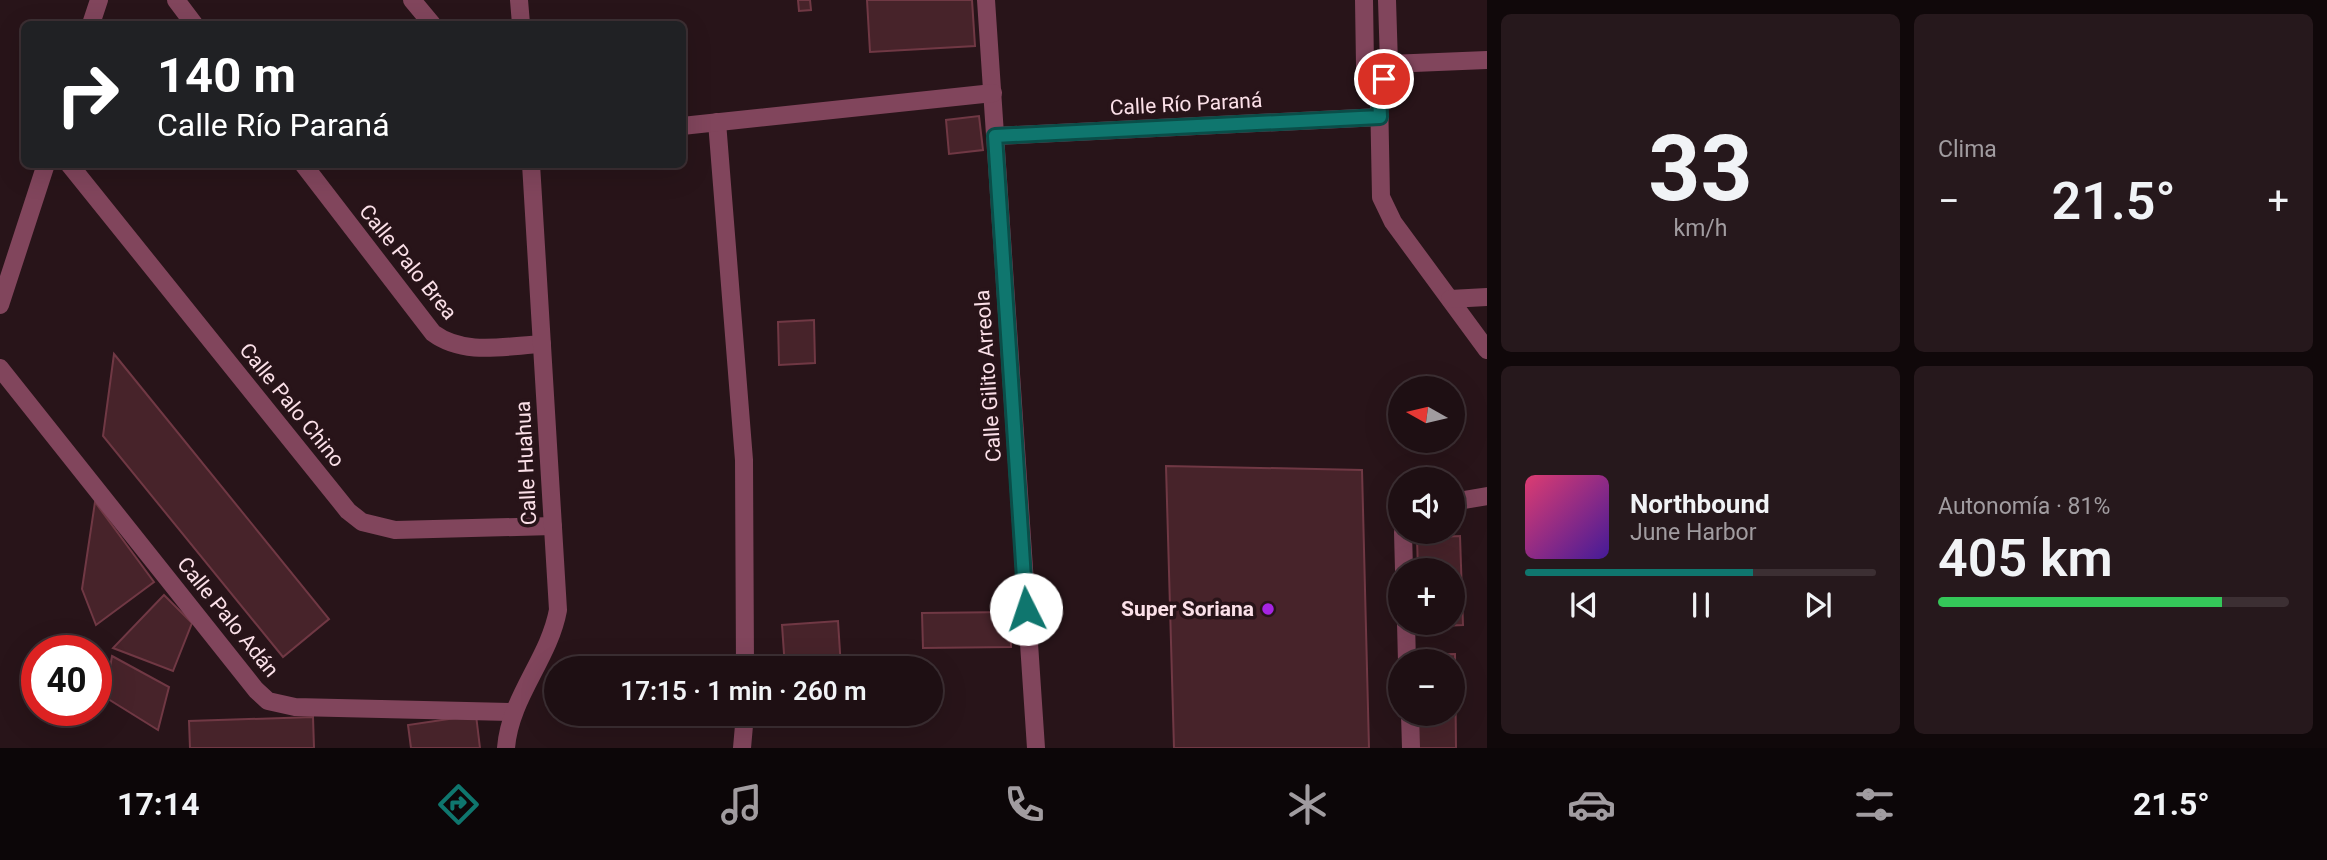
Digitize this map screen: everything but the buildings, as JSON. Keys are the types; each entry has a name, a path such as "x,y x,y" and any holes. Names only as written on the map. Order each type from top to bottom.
{"street":[{"path":"92,21 99,0"},
{"path":"176,0 192,21"},
{"path":"412,0 430,21"},
{"path":"519,0 521,21"},
{"name":"Calle Gilito Arreola","path":"986,0 1036,748"},
{"path":"1364,0 1365,65 1379,94"},
{"path":"1387,0 1389,64 1379,94 1381,197 1393,222 1487,349"},
{"path":"1365,65 1487,60"},
{"path":"686,126 993,93"},
{"name":"Calle Río Paraná","path":"995,136 1380,117"},
{"path":"717,122 744,460 745,656"},
{"path":"0,305 45,168"},
{"name":"Calle Palo Chino","path":"72,168 348,511 362,522 395,530 553,526"},
{"name":"Calle Palo Brea","path":"306,168 433,333 444,341 467,348 542,344"},
{"name":"Calle Huahua","path":"506,748 513,712 555,626 558,610 531,168"},
{"path":"1450,299 1487,297"},
{"name":"Calle Palo Adán","path":"0,368 256,690 268,701 295,708 513,712"},
{"path":"1465,500 1487,496"},
{"path":"743,748 744,726"},
{"path":"1410,726 1411,748"}],"place":[{"name":"Super Soriana","path":"1268,609"}],"route":[{"path":"1026,609 995,136 1380,117 1379,94 1384,79"}]}
